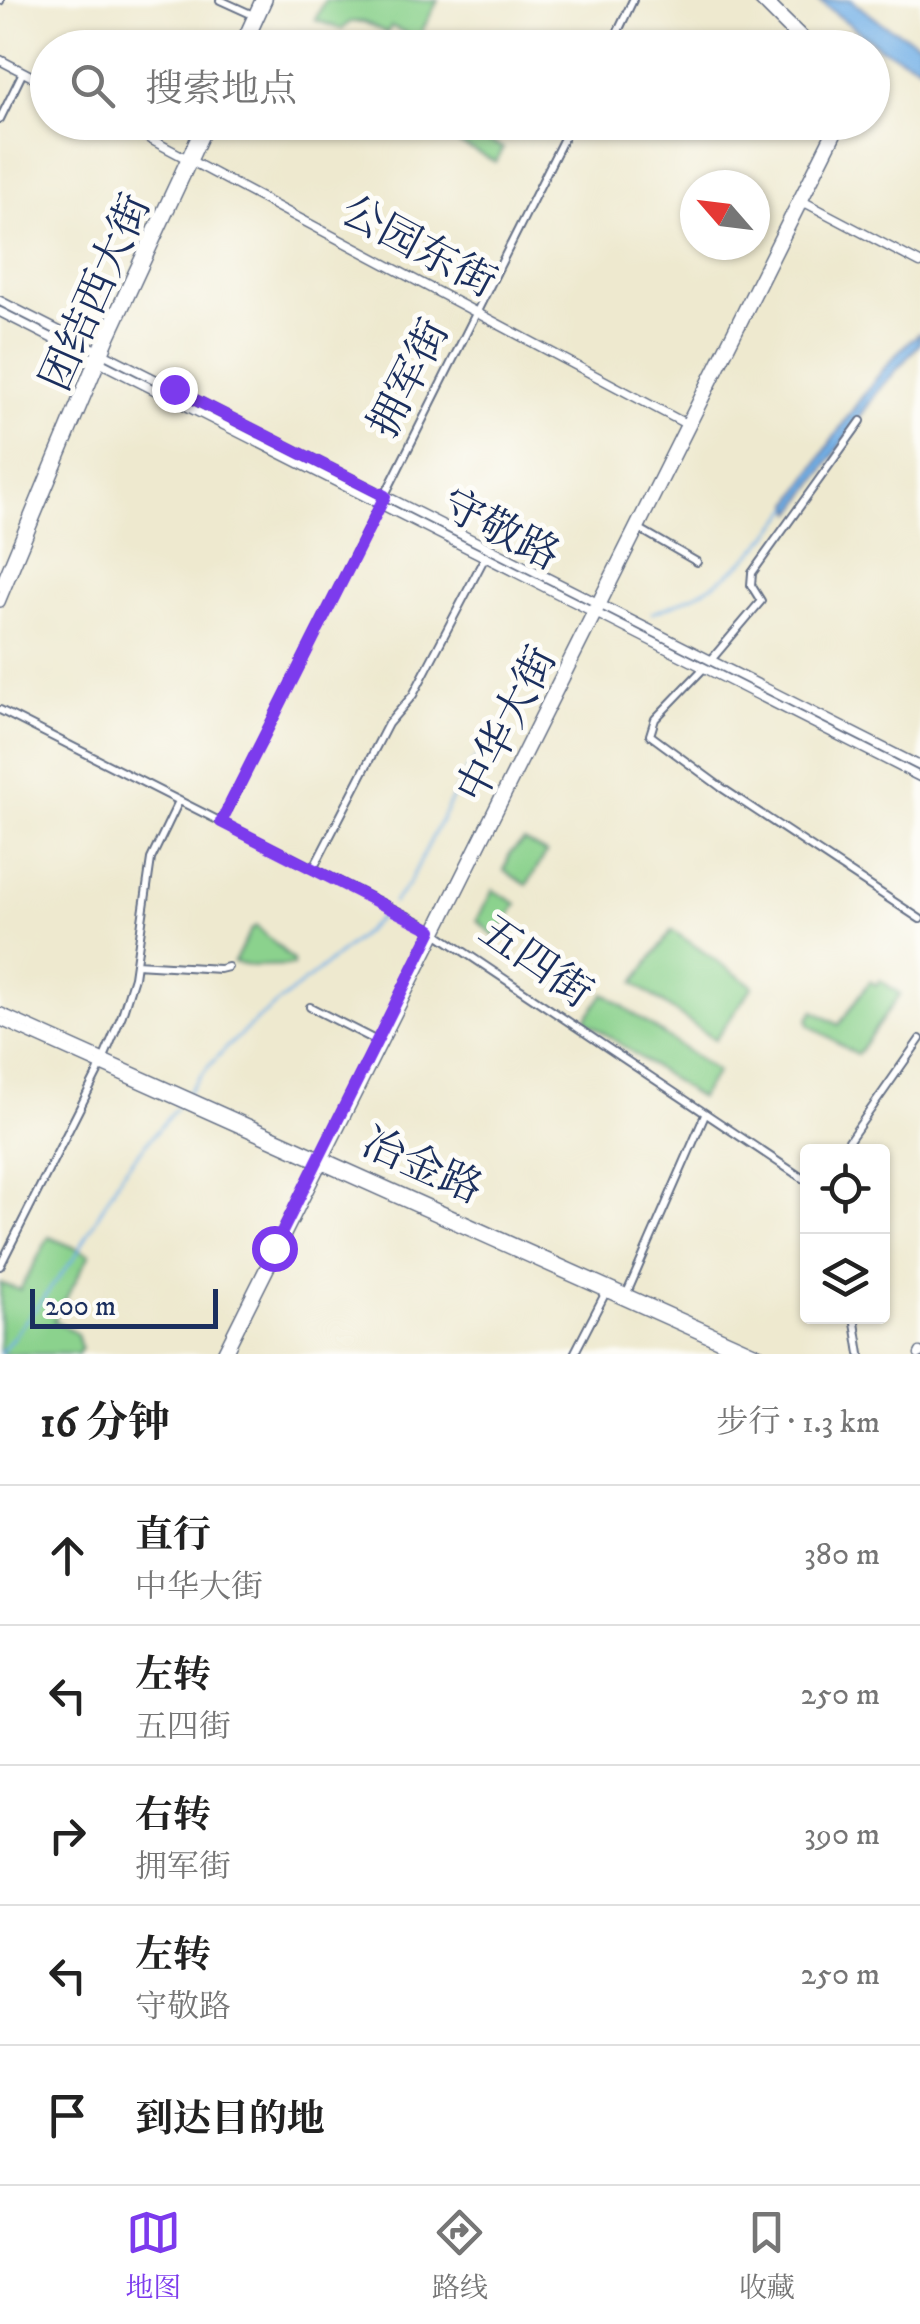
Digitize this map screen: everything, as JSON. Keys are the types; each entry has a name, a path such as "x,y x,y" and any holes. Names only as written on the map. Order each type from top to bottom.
{"main road":[{"path":"248,30 264,0"},
{"path":"250,30 264,0"},
{"name":"团结西大街","path":"0,586 98,357 198,140"},
{"name":"团结西大街","path":"0,602 98,357"}],"street":[{"path":"220,0 253,15"},
{"path":"619,30 634,0"},
{"path":"758,0 788,30"},
{"path":"767,0 798,30"},
{"path":"0,60 30,76"},
{"path":"0,119 23,72"},
{"name":"公园东街","path":"152,140 688,426"},
{"name":"拥军街","path":"221,822 563,140"},
{"name":"中华大街","path":"224,1354 831,140"},
{"name":"中华大街","path":"597,608 832,140"},
{"path":"804,202 920,262"},
{"name":"守敬路","path":"0,301 98,357"},
{"name":"守敬路","path":"0,312 98,357 708,664 920,766"},
{"path":"862,421 752,573 751,584 761,602 655,719 650,734 722,788 920,919"},
{"name":"守敬路","path":"383,500 485,557 597,608"},
{"path":"640,529 697,562"},
{"path":"313,869 388,724 413,694 485,557"},
{"name":"守敬路","path":"708,664 920,777"},
{"name":"五四街","path":"0,710 435,932 800,1177"},
{"path":"0,1266 102,1062 130,994 151,859 178,801"},
{"name":"中华大街","path":"322,1159 377,1041 435,932"},
{"path":"136,964 220,970 228,967"},
{"path":"310,1007 377,1041"},
{"name":"冶金路","path":"0,1012 102,1062"},
{"name":"冶金路","path":"0,1021 102,1062 762,1354"},
{"path":"847,1144 920,1039"},
{"path":"627,1292 705,1115"},
{"name":"冶金路","path":"322,1159 743,1354"},
{"path":"574,1354 606,1292"},
{"path":"855,1324 860,1354"}],"green space":[{"path":"325,0 438,0 423,30 391,26 381,30 364,22 350,22 342,29 315,20"},
{"path":"456,140 486,140 503,148 496,162"},
{"path":"524,841 546,853 527,885 504,871 510,853"},
{"path":"493,890 517,904 496,938 477,920"},
{"path":"256,926 293,960 293,965 234,962"},
{"path":"672,930 753,986 715,1040 634,983"},
{"path":"880,980 900,994 857,1055 809,1025 814,1011 839,1025 870,981 876,985"},
{"path":"604,993 717,1072 699,1098 585,1020"},
{"path":"49,1237 90,1254 54,1321 77,1334 81,1348 78,1354 0,1354 0,1283 20,1290"}],"water":[{"path":"818,0 851,0 883,24 920,44 920,66 890,53 890,30 857,30"},
{"path":"920,333 920,343 877,392 794,512 791,504 851,413 887,365"}],"waterway":[{"path":"652,613 695,595 731,572 762,543 791,507"},
{"path":"393,903 409,883 466,771 498,741"},
{"path":"188,1092 231,1043 382,915"},
{"path":"0,1354 75,1257 122,1173 176,1108"}],"route":[{"path":"174,389 385,496 221,822 432,930 274,1248"}]}
